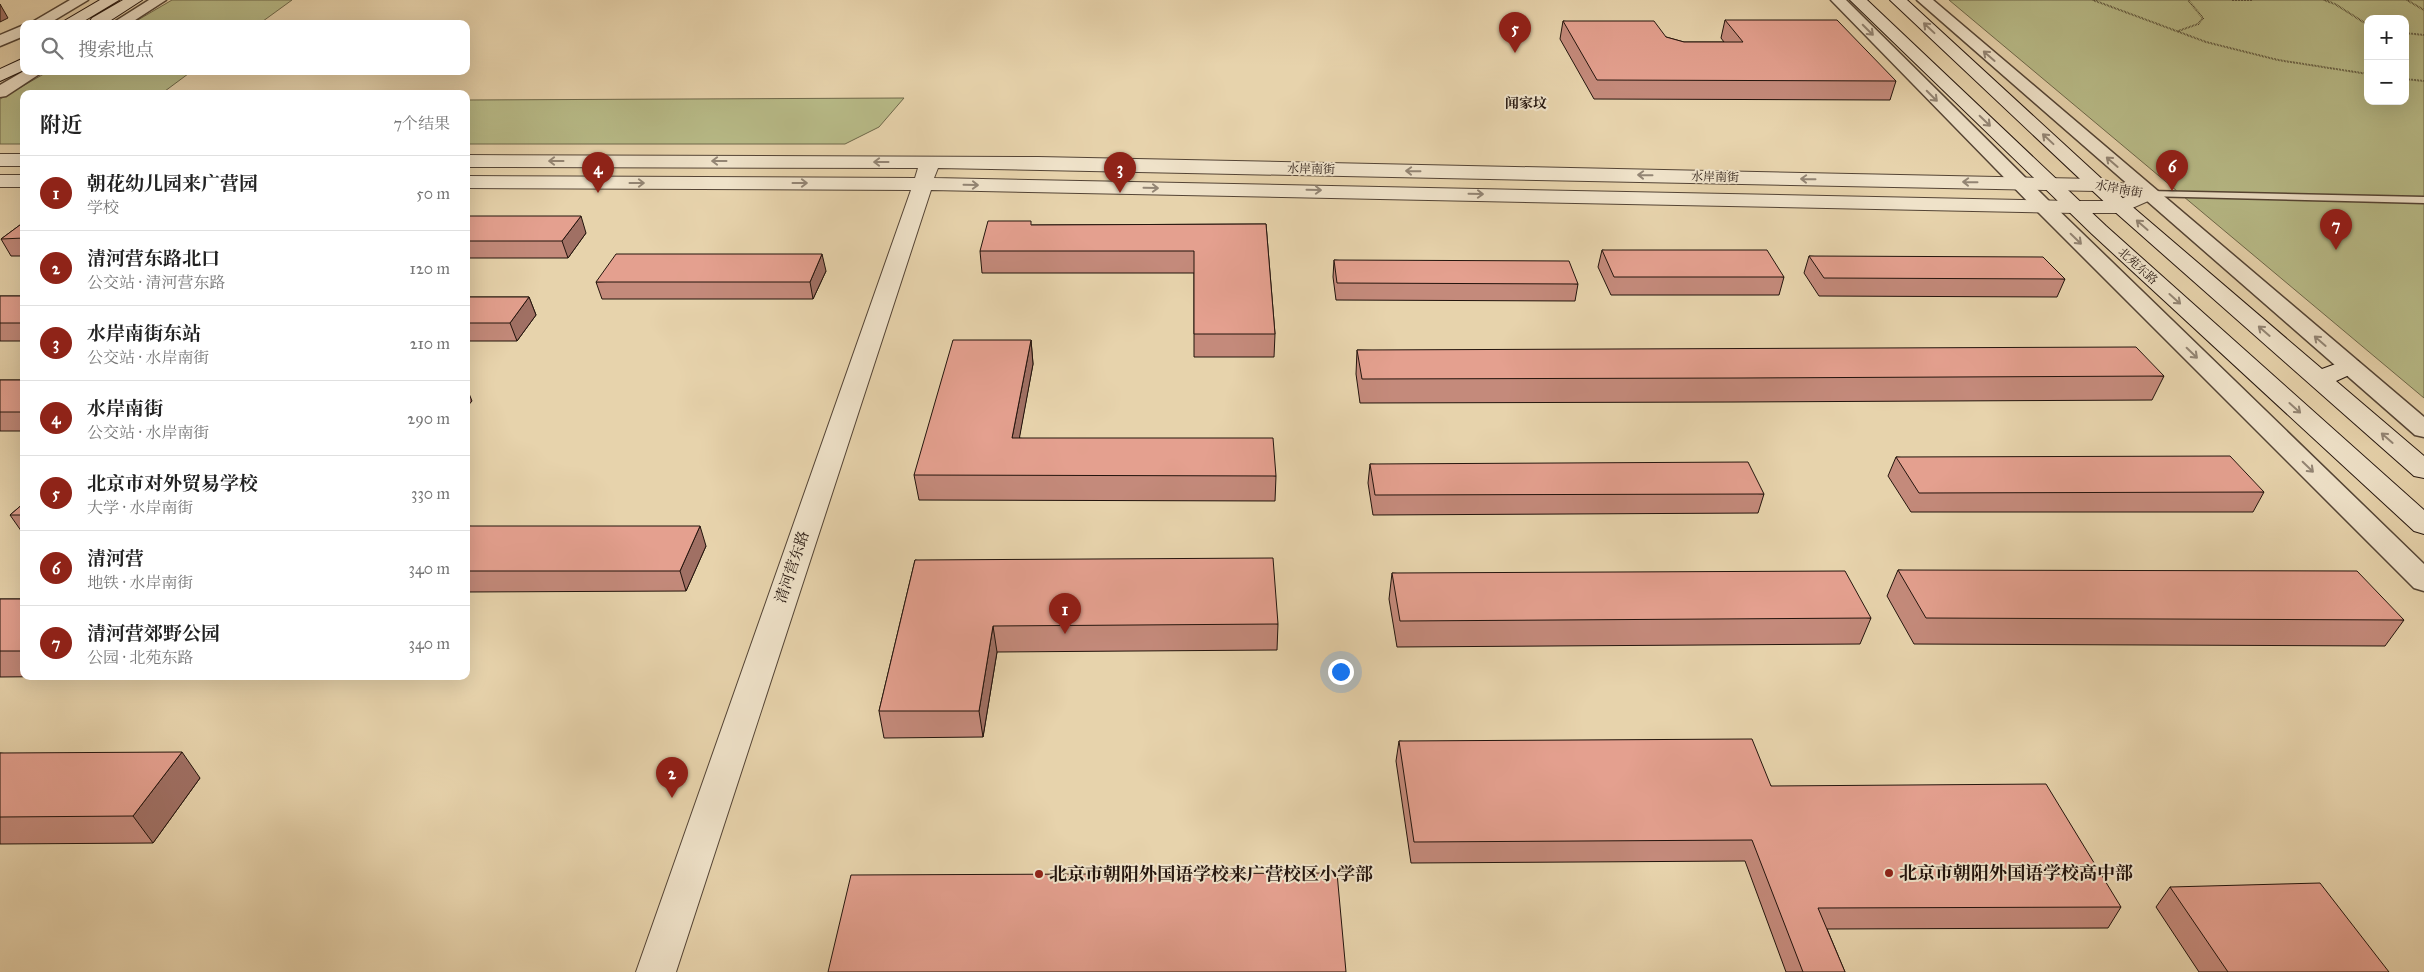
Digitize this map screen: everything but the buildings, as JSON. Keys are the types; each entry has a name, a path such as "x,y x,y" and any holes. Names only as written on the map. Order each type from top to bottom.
{"street":[{"path":"44,20 82,0"},
{"path":"74,20 111,0"},
{"path":"99,20 134,0"},
{"path":"125,20 159,0"},
{"path":"1838,0 1905,56 2019,183 2424,581"},
{"name":"北苑东路","path":"1858,0 1905,56 2051,183 2424,525"},
{"path":"1898,0 2121,207 2424,470"},
{"path":"1924,0 2424,430"},
{"path":"0,41 20,32"},
{"path":"0,60 20,49"},
{"path":"0,76 20,64"},
{"path":"0,92 29,75"},
{"path":"0,160 20,160"},
{"name":"水岸南街","path":"470,161 2075,207 2121,207 2148,194"},
{"name":"水岸南街","path":"470,182 926,173 2051,183 2096,184 2148,194"},
{"name":"清河营东路","path":"656,972 926,173"},
{"path":"0,181 20,181"},
{"path":"2320,379 2349,366"}],"lane":[{"path":"2148,194 2424,200"}],"path":[{"path":"2093,0 2206,42 2278,60 2364,73"},
{"path":"2178,31 2198,24 2203,18 2188,0"},
{"path":"2232,0 2253,0"},
{"path":"2324,0 2335,4 2364,22"},
{"path":"2407,0 2424,10"},
{"path":"2409,33 2424,35"},
{"path":"2409,79 2424,81"}],"green space":[{"path":"172,0 292,0 264,20 138,20"},
{"path":"1949,0 2424,0 2424,398"},
{"path":"42,75 187,75 166,90 20,90 20,144 0,144 0,99"},
{"path":"904,98 879,127 845,144 470,144 470,100"}],"place":[{"name":"北京市对外贸易学校","path":"1515,53"},
{"name":"清河营","path":"2172,191"},
{"name":"水岸南街","path":"598,193"},
{"name":"水岸南街东站","path":"1120,193"},
{"name":"清河营郊野公园","path":"2336,250"},
{"name":"朝花幼儿园来广营园","path":"1065,634"},
{"name":"清河营东路北口","path":"672,798"},
{"name":"北京市朝阳外国语学校高中部","path":"1889,873"},
{"name":"北京市朝阳外国语学校来广营校区小学部","path":"1039,874"}],"district":[{"name":"闻家坟","path":"1526,103"}]}
